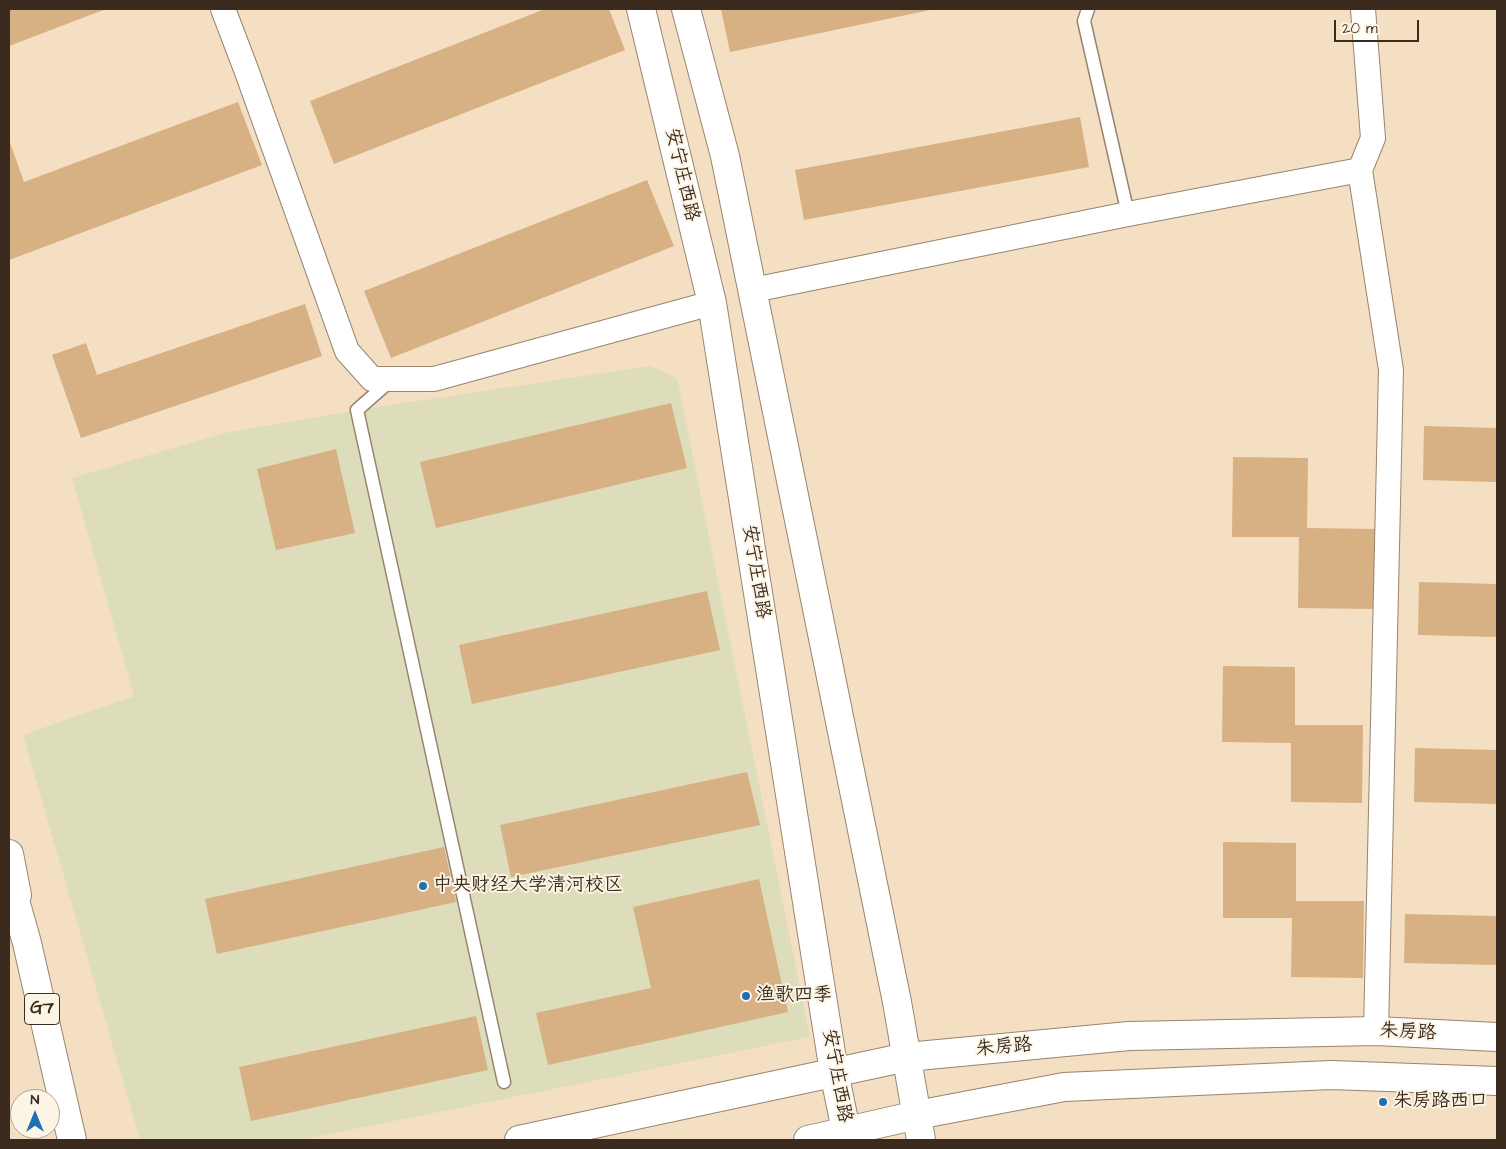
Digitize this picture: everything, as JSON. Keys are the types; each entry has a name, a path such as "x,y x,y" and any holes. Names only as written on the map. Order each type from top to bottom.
{"main road":[{"name":"安宁庄西路","path":"641,9 712,303 834,1072 847,1136"},
{"path":"686,9 725,156 753,290 897,1002 919,1128"},
{"path":"9,854 27,943"},
{"name":"G7","path":"9,878 27,943 72,1140"},
{"name":"朱房路","path":"518,1140 907,1057 1128,1036 1376,1032 1497,1037"},
{"path":"808,1140 919,1128 1064,1088 1331,1075 1497,1081"}],"street":[{"path":"223,9 248,72 347,350 372,379 434,379 712,303"},
{"path":"1362,9 1373,138 1360,170 1391,370 1376,1032"},
{"path":"753,290 1128,214 1360,170"}],"lane":[{"path":"1088,9 1084,21 1128,214"},
{"path":"392,379 357,410 504,1082"}],"shaded area":[{"name":"中央财经大学清河校区","path":"650,366 677,378 810,1037 300,1140 140,1140 23,735 134,696 72,478 225,433 357,410"}],"building":[{"path":"9,9 106,9 9,46"},
{"path":"545,9 609,9 625,50 334,164 310,101"},
{"path":"721,9 930,9 930,10 730,52"},
{"path":"238,102 262,165 9,260 9,140 24,182"},
{"path":"1080,117 1089,167 804,220 795,170"},
{"path":"647,180 674,246 391,358 364,291"},
{"path":"305,304 322,356 81,438 52,355 86,343 97,375"},
{"path":"671,403 687,468 436,528 420,462"},
{"path":"1424,426 1497,428 1497,482 1423,480"},
{"path":"336,449 355,533 276,550 257,469"},
{"path":"1233,457 1308,458 1307,528 1377,529 1376,609 1298,608 1299,537 1232,537"},
{"path":"1419,582 1497,584 1497,637 1418,635"},
{"path":"707,591 720,650 472,704 459,645"},
{"path":"1223,666 1295,667 1295,725 1363,725 1362,803 1291,802 1291,743 1222,742"},
{"path":"1415,748 1497,750 1497,804 1414,802"},
{"path":"747,772 760,825 511,877 500,825"},
{"path":"1223,842 1296,843 1296,901 1364,901 1363,978 1291,977 1292,918 1223,918"},
{"path":"444,847 456,902 217,954 205,899"},
{"path":"759,879 788,1012 548,1065 536,1013 651,988 633,907"},
{"path":"1405,914 1497,916 1497,965 1404,963"},
{"path":"476,1016 488,1070 251,1121 239,1067"}],"place":[{"name":"中央财经大学清河校区","path":"423,886"},
{"name":"渔歌四季","path":"746,996"},
{"name":"朱房路西口","path":"1383,1102"}]}
